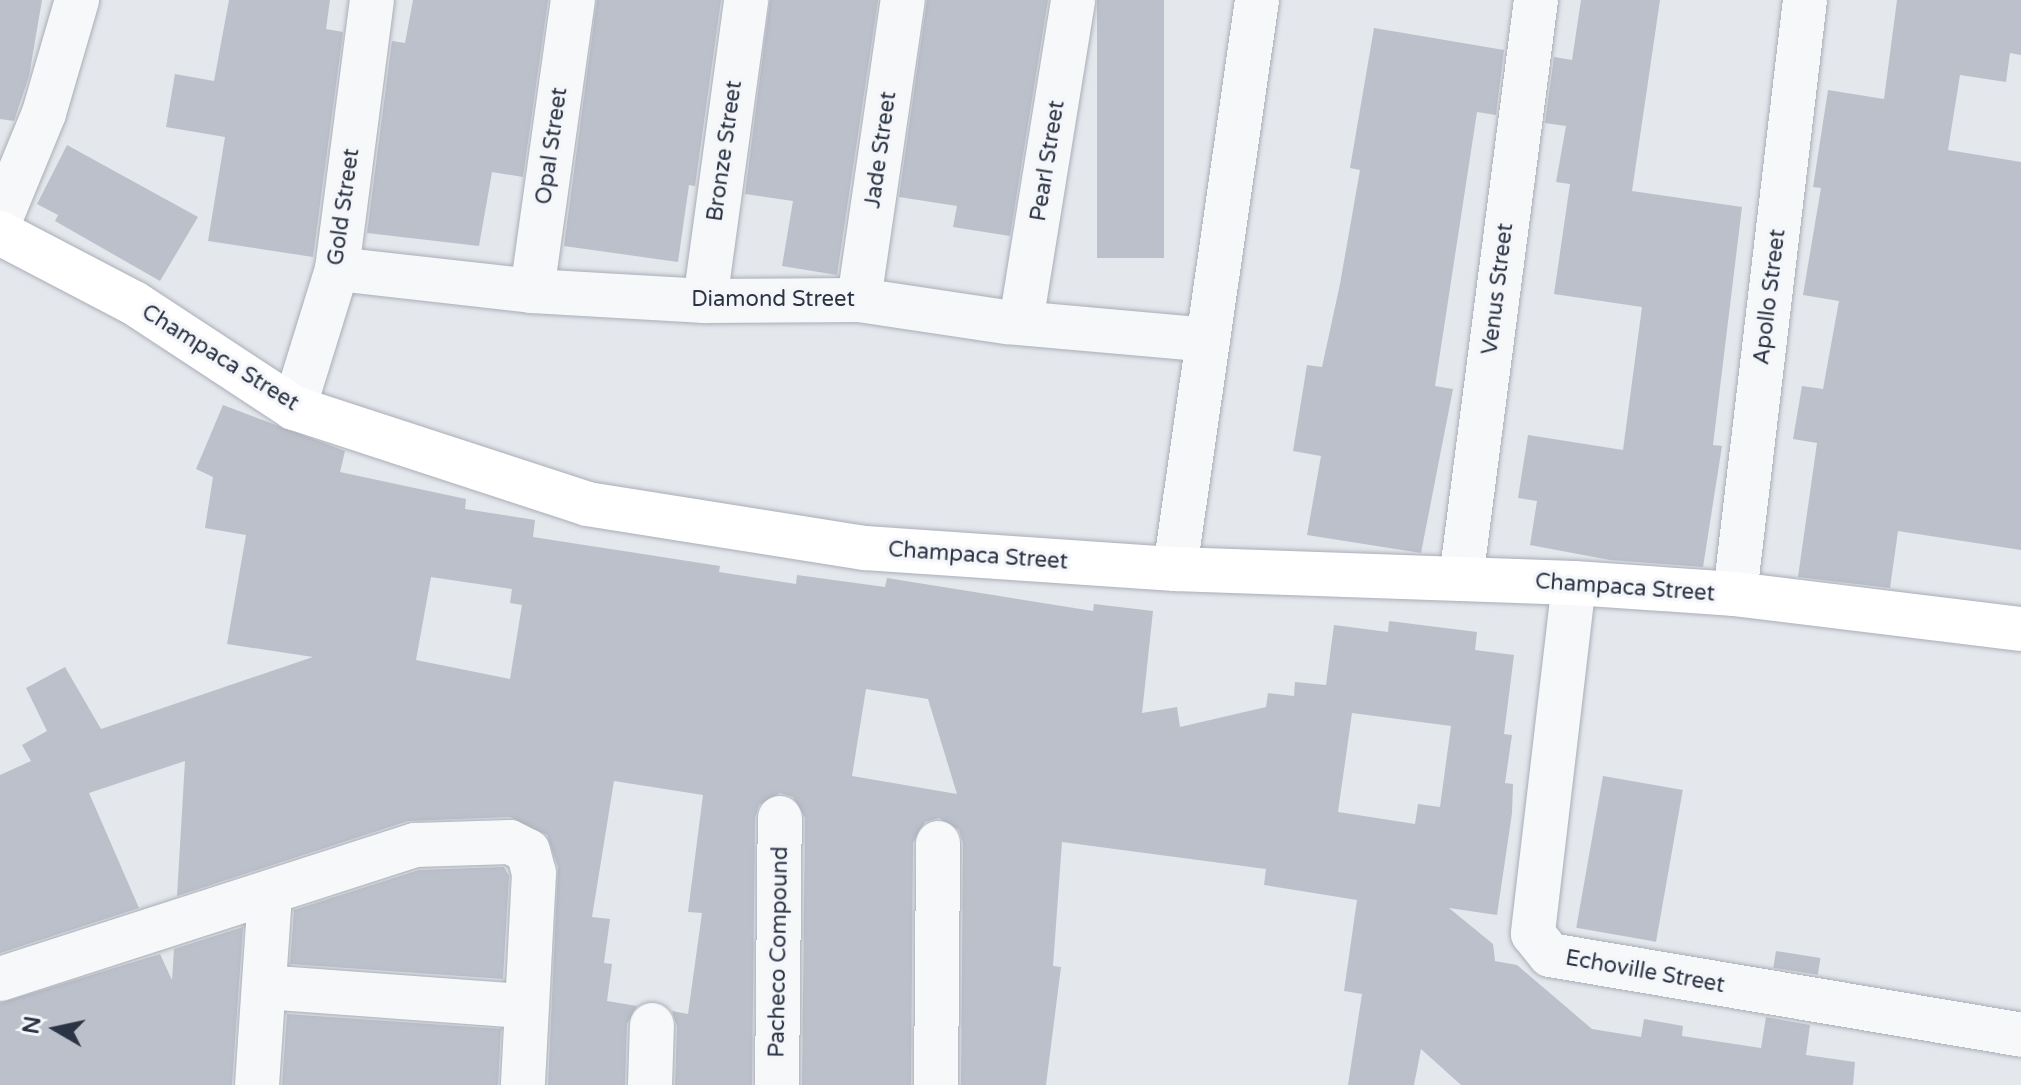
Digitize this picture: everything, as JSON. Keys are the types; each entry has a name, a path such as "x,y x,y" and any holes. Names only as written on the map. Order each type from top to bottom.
{"street":[{"path":"0,220 44,113 77,0"},
{"name":"Gold Street","path":"294,408 337,269 372,0"},
{"name":"Opal Street","path":"532,291 573,0"},
{"name":"Bronze Street","path":"705,301 746,0"},
{"name":"Jade Street","path":"859,300 903,0"},
{"name":"Pearl Street","path":"1021,322 1073,0"},
{"path":"1175,569 1257,0"},
{"name":"Venus Street","path":"1461,579 1536,0"},
{"name":"Apollo Street","path":"1735,594 1805,0"},
{"name":"Champaca Street","path":"0,233 134,303 294,408 587,504 865,548 1175,569 1574,583 1735,594 2021,629"},
{"name":"Diamond Street","path":"337,269 532,291 705,301 859,300 1021,322 1208,340"},
{"name":"Echoville Street","path":"1574,583 1533,934 1550,955 2021,1035"},
{"name":"Pacheco Compound","path":"777,1085 780,818"},
{"path":"0,979 415,845 510,842 528,851 534,873 524,1006 523,1085"},
{"path":"936,1085 938,843"},
{"path":"257,1085 270,893"},
{"path":"264,987 524,1006"},
{"path":"650,1085 652,1025"}],"building":[{"path":"0,0 42,0 29,76 14,121 0,119"},
{"path":"229,0 330,0 326,29 343,32 313,257 208,241 225,137 166,127 175,74 214,81"},
{"path":"413,0 548,0 523,177 492,172 479,246 367,233 392,41 405,43"},
{"path":"597,0 721,0 695,186 689,185 678,262 564,246"},
{"path":"770,0 878,0 837,275 782,266 793,201 745,194"},
{"path":"927,0 1048,0 1010,236 953,227 957,206 899,197"},
{"path":"1097,0 1164,0 1164,258 1097,258"},
{"path":"1581,0 1660,0 1632,191 1742,207 1713,445 1722,446 1703,567 1610,560 1530,545 1537,501 1518,498 1528,435 1623,450 1642,307 1554,294 1570,184 1556,182 1566,126 1545,123 1554,57 1572,60"},
{"path":"1897,0 2021,0 2021,55 2010,53 2006,82 1960,75 1948,150 2021,162 2021,550 1898,531 1890,588 1798,577 1817,443 1793,439 1802,386 1823,389 1839,301 1803,295 1821,188 1813,187 1828,90 1884,99"},
{"path":"1374,28 1504,50 1496,115 1477,112 1435,386 1453,389 1421,553 1307,535 1321,456 1293,451 1307,365 1322,367 1340,284 1360,170 1350,168"},
{"path":"67,145 198,217 160,281 55,221 58,215 37,204"},
{"path":"223,405 345,451 340,472 466,499 465,509 535,520 533,537 720,566 719,572 796,584 797,575 885,587 887,578 1093,611 1094,604 1153,611 1142,713 1177,707 1180,727 1266,707 1268,693 1294,696 1295,682 1326,685 1334,625 1388,632 1389,621 1477,632 1475,650 1514,655 1504,734 1512,735 1505,783 1513,784 1512,813 1497,915 1449,908 1493,944 1495,961 1517,965 1592,1029 1641,1037 1644,1019 1683,1026 1682,1036 1761,1048 1766,1017 1810,1025 1806,1055 1855,1062 1853,1085 1461,1085 1421,1049 1414,1085 1348,1085 1362,994 1344,991 1357,900 1264,885 1266,869 1062,842 1053,966 1061,967 1046,1085 961,1085 963,843 959,830 939,818 925,822 913,843 911,1085 802,1085 805,818 793,797 780,793 759,805 755,818 752,1085 675,1085 677,1026 672,1011 688,1014 702,913 688,912 703,795 614,781 592,917 610,919 604,963 612,964 607,1001 637,1006 627,1024 625,1085 548,1085 558,867 547,835 510,817 408,821 177,896 185,761 89,793 139,908 0,953 0,775 31,761 22,745 47,731 26,688 65,667 101,729 313,657 227,644 246,535 205,528 213,477 196,469","holes":["431,577 512,589 510,603 522,605 510,679 416,660","866,689 928,699 957,794 852,776","1352,713 1451,726 1440,807 1418,804 1415,824 1338,812"]},
{"path":"1603,776 1683,790 1656,942 1576,928"},
{"path":"504,867 509,876 503,979 290,964 294,910 419,870"},
{"path":"243,927 232,1085 0,1085 0,1003 160,954 172,980 174,949"},
{"path":"1776,951 1820,958 1818,975 1773,968"},
{"path":"287,1014 501,1029 498,1085 282,1085"}]}
